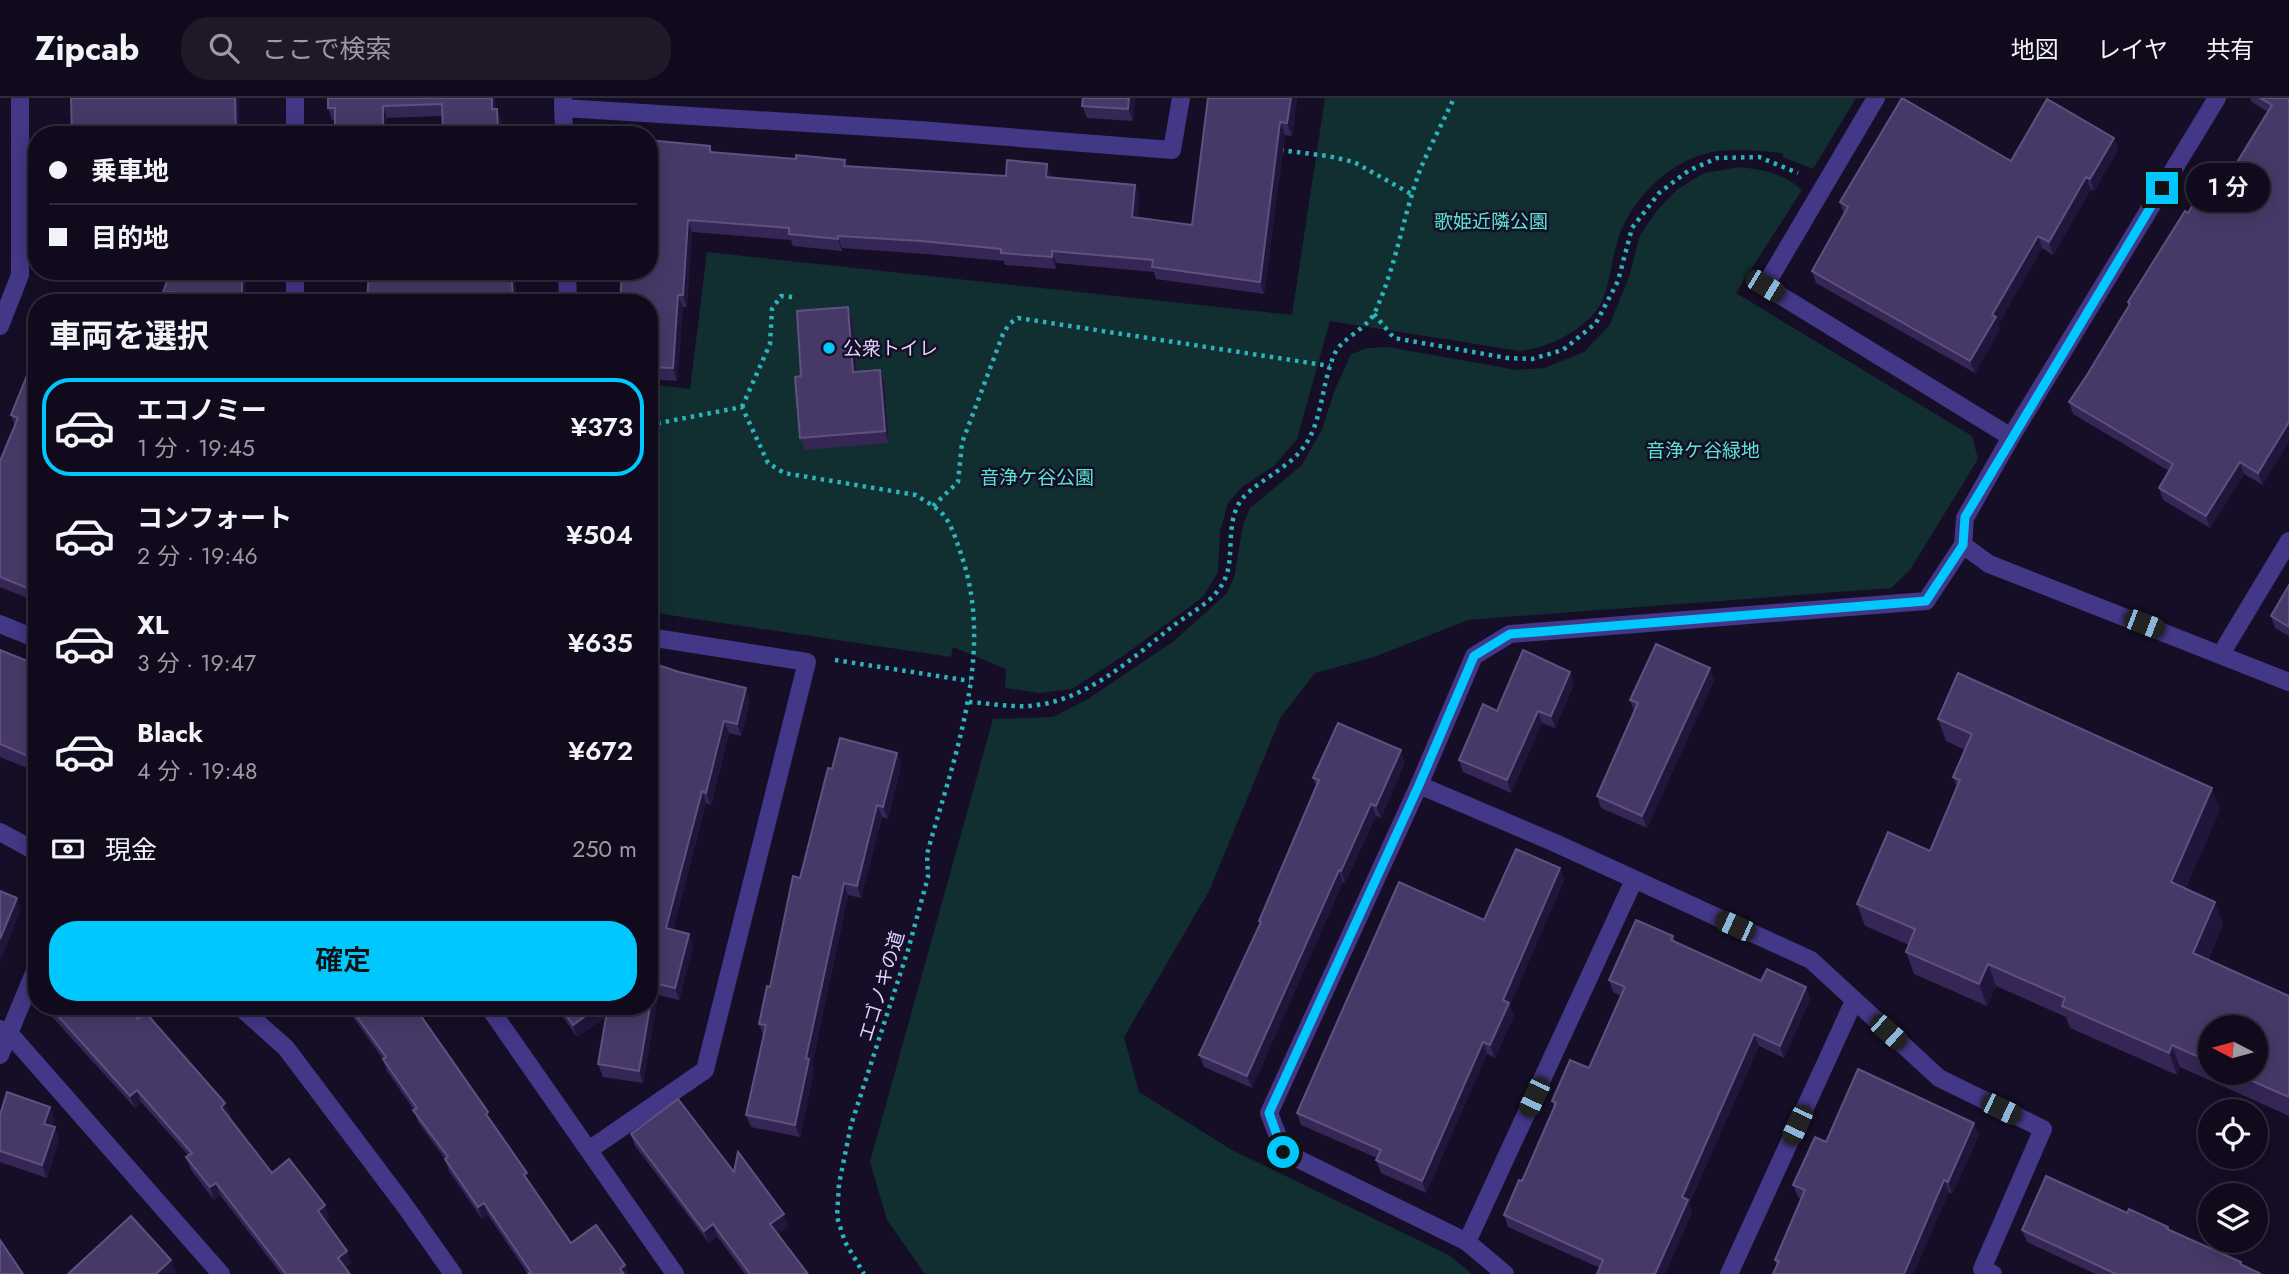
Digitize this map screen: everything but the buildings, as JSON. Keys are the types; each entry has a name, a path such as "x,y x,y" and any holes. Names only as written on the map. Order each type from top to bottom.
{"street":[{"path":"0,327 20,275 20,98"},
{"path":"295,98 295,126"},
{"path":"564,126 563,103 1172,150 1181,98"},
{"path":"1877,98 1765,286 2011,437"},
{"path":"1505,1274 1467,1242 1283,1152 1269,1113 1419,785 1474,656 1510,634 1926,601 1963,545 1965,517 2011,437 2217,98"},
{"path":"2221,654 2289,541"},
{"path":"1963,545 1989,564 2289,681"},
{"path":"0,624 28,635"},
{"path":"589,1150 705,1070 807,663 658,638"},
{"path":"1419,785 1811,960 1939,1078 2043,1129 1985,1272"},
{"path":"0,832 28,847"},
{"path":"1467,1242 1634,880"},
{"path":"0,1055 5,1031 28,984"},
{"path":"1729,1274 1854,1001"},
{"path":"249,1015 286,1048 453,1274"},
{"path":"494,1015 675,1274"},
{"path":"5,1031 221,1274"}],"path":[{"path":"968,702 1027,706 1073,696 1121,667 1180,621 1198,611 1216,593 1225,579 1235,513 1242,499 1292,460 1304,446 1313,428 1337,349 1356,334 1374,314 1421,169 1454,98"},
{"path":"1277,150 1354,162 1413,195"},
{"path":"1374,314 1394,338 1507,358 1532,359 1563,350 1596,323 1618,281 1632,228 1659,193 1688,171 1717,158 1759,157 1800,174 1823,188"},
{"path":"793,297 781,296 772,309 770,344 742,407 768,463 783,472 916,495 933,506 958,482 962,443 998,346 1009,324 1018,318 1330,366"},
{"path":"658,423 742,407"},
{"name":"エゴノキの道","path":"864,1274 845,1242 836,1217 839,1184 851,1125 908,950 928,877 927,854 968,702 970,681 974,622 968,576 946,518 933,506"},
{"path":"807,663 830,659 970,681"}],"green space":[{"name":"音浄ケ谷公園","path":"1325,98 1856,98 1813,169 1783,157 1782,153 1730,150 1697,156 1667,173 1641,198 1631,212 1615,251 1606,290 1594,314 1576,330 1553,342 1520,351 1330,321 1297,439 1274,466 1242,487 1228,503 1220,531 1218,572 1203,597 1123,656 1072,689 1040,693 1005,688 1006,669 953,647 951,657 658,613 658,385 690,389 707,252 1292,315"},
{"name":"音浄ケ谷緑地","path":"1740,167 1773,173 1802,190 1736,293 1972,436 1978,459 1910,570 1891,588 1468,620 1374,657 1315,673 1281,717 1209,891 1124,1037 1139,1092 1232,1150 1449,1255 1472,1274 925,1274 887,1220 870,1162 993,719 1053,717 1088,699 1174,641 1226,594 1234,578 1243,525 1250,508 1302,465 1322,429 1334,392 1351,354 1368,348 1388,347 1517,370 1544,368 1584,352 1609,326 1629,277 1640,235 1658,209 1678,189 1704,173"}],"place":[{"name":"公衆トイレ","path":"829,348"}],"route":[{"path":"1283,1152 1269,1113 1419,785 1474,656 1510,634 1926,601 1963,545 1965,517 2162,188"}],"park label":[{"name":"歌姫近隣公園","path":"1491,221"}]}
